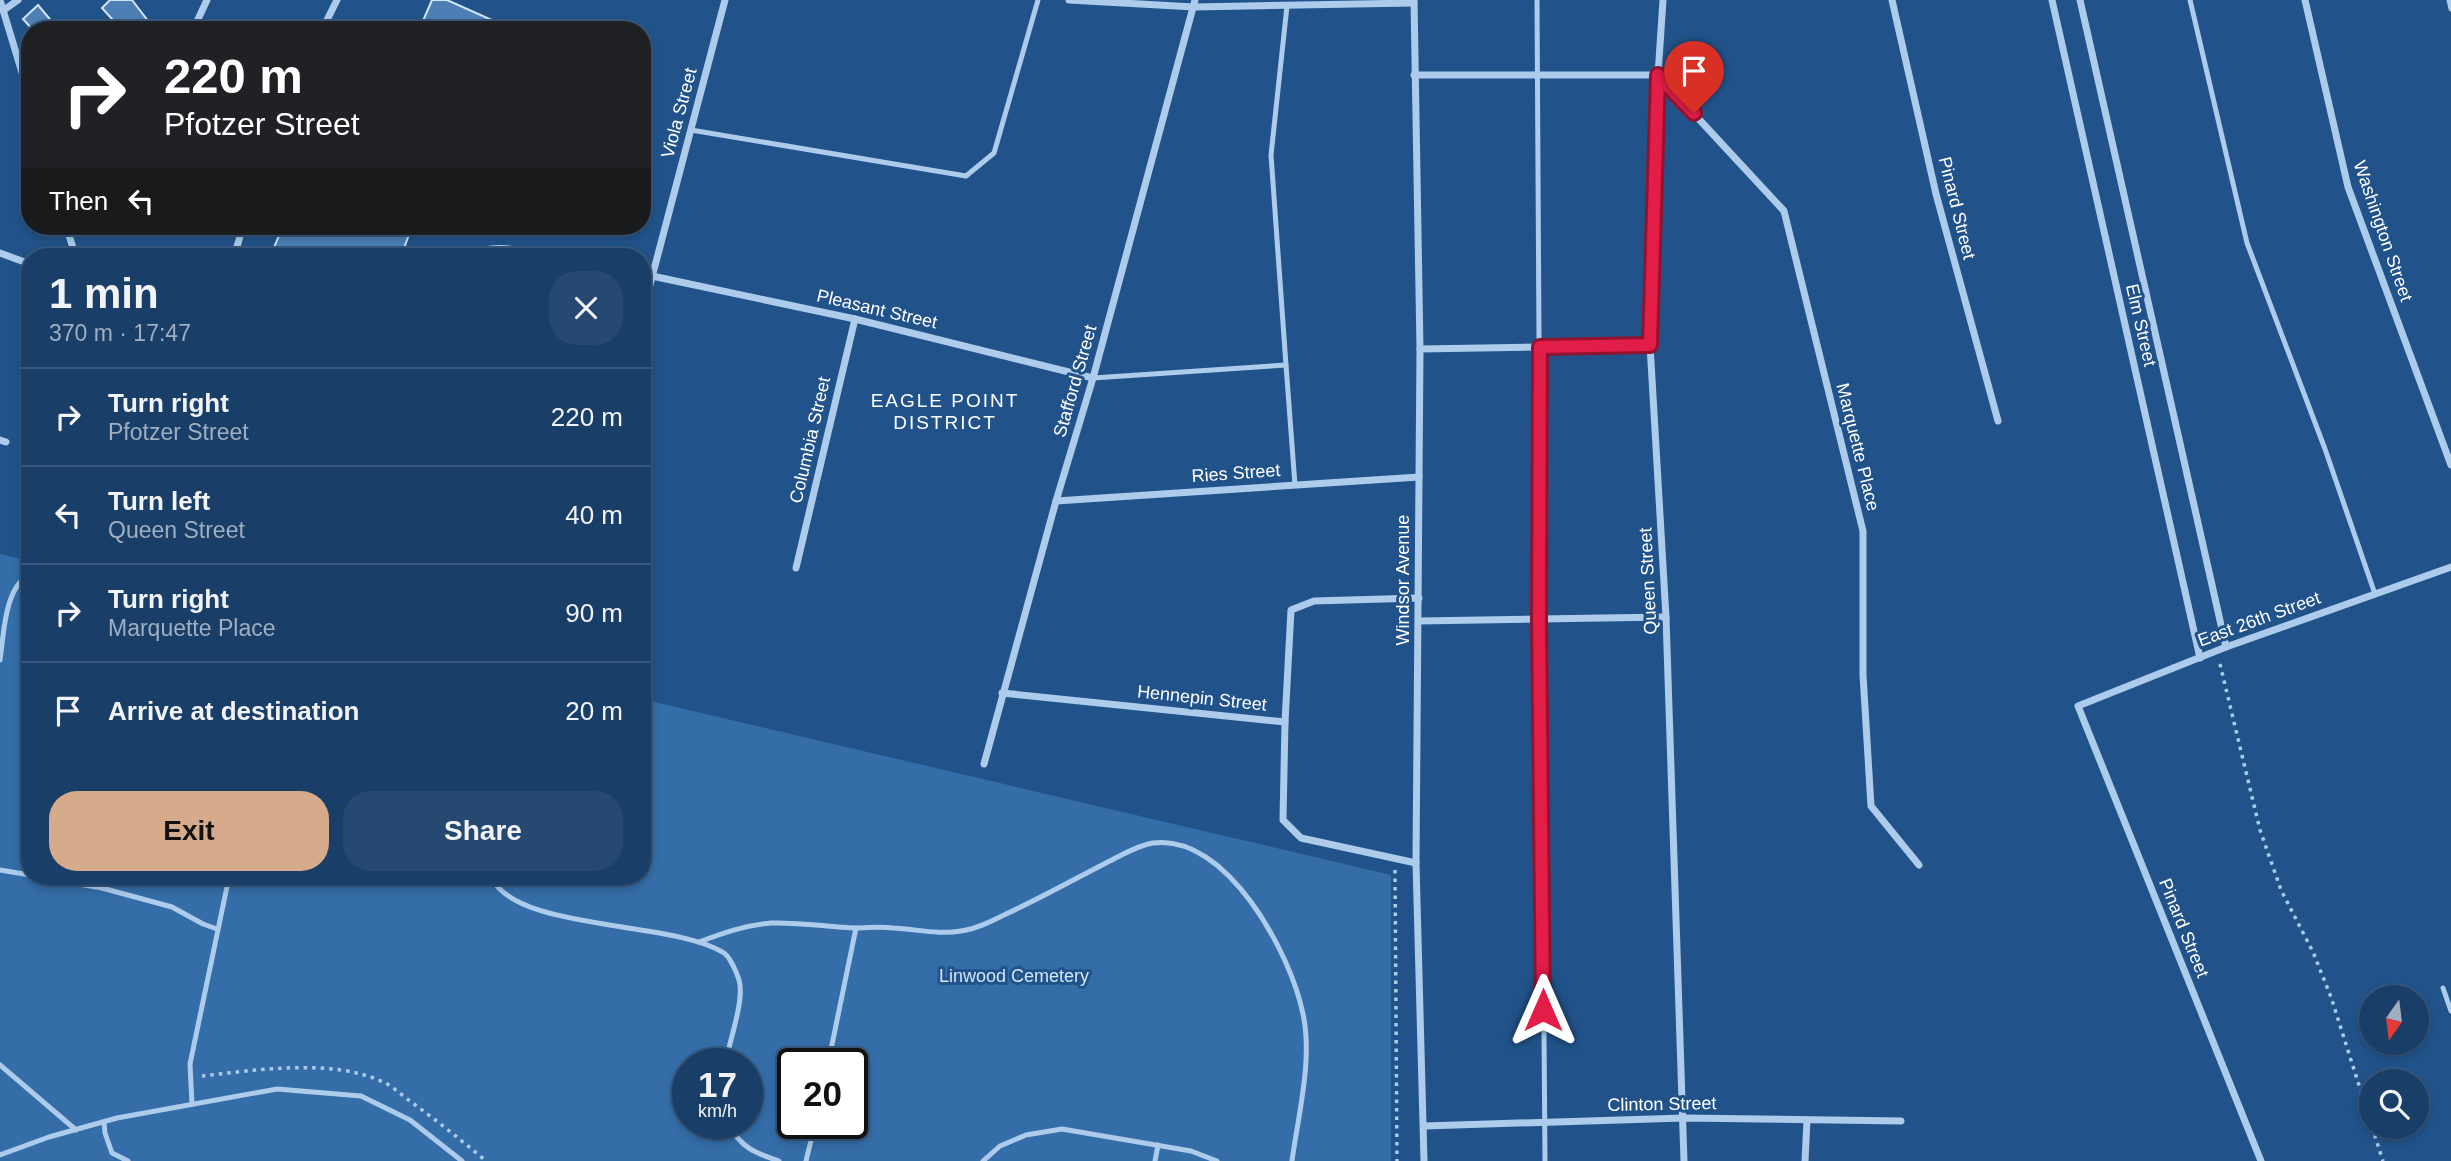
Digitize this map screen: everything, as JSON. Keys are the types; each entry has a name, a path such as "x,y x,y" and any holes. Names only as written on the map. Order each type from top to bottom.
{"street":[{"path":"0,0 21,68"},
{"path":"4,10 18,0"},
{"path":"197,21 207,0"},
{"path":"327,21 337,0"},
{"name":"Viola Street","path":"651,280 725,0"},
{"path":"1069,0 1287,5 1414,1"},
{"name":"Queen Street","path":"1662,0 1650,345 1666,617 1684,1161"},
{"name":"Pinard Street","path":"1892,0 1936,194 1998,422"},
{"name":"Elm Street","path":"2052,0 2200,658"},
{"name":"Elm Street","path":"2080,0 2226,647"},
{"name":"Washington Street","path":"2305,0 2348,187 2451,466"},
{"name":"Windsor Avenue","path":"1414,1 1420,349 1416,863 1424,1161"},
{"name":"Stafford Street","path":"984,764 1195,4"},
{"path":"1414,75 1658,75"},
{"name":"Marquette Place","path":"1658,75 1784,211 1863,531 1863,675 1871,806 1919,865"},
{"path":"0,253 21,261"},
{"name":"Pleasant Street","path":"652,276 855,319 1093,378"},
{"name":"Columbia Street","path":"796,568 855,319"},
{"path":"1420,349 1650,345"},
{"name":"Ries Street","path":"1056,501 1419,477"},
{"name":"East 26th Street","path":"2078,706 2226,647 2451,567"},
{"path":"1285,722 1292,610 1314,601 1419,598"},
{"path":"1419,621 1666,617"},
{"name":"Hennepin Street","path":"1002,693 1285,722 1283,820 1301,838 1416,863"},
{"name":"Pinard Street","path":"2078,706 2261,1161"},
{"name":"Clinton Street","path":"1424,1126 1684,1118 1901,1121"},
{"path":"1805,1161 1807,1120"}],"lane":[{"path":"691,130 966,176 994,153 1038,0"},
{"path":"1536,0 1545,1161"},
{"path":"2190,0 2247,243 2325,449 2375,594"},
{"path":"2449,0 2451,9"},
{"path":"1287,5 1271,155 1295,485"},
{"path":"489,248 507,248"},
{"path":"1093,378 1286,365"},
{"path":"0,660 12,594 21,581"},
{"path":"699,942 735,929 771,923 856,928 890,927 938,933 963,931 1026,905 1131,850 1154,843 1181,845 1232,878 1259,910 1293,982 1304,1014 1304,1081 1292,1161"},
{"path":"0,870 21,874"},
{"path":"85,885 172,907 217,929"},
{"path":"192,1104 190,1064 227,885"},
{"path":"495,885 518,903 544,911 699,942 727,954 740,982 729,1048"},
{"path":"831,1048 856,928"},
{"path":"2443,988 2451,1011"},
{"path":"0,1065 76,1130"},
{"path":"0,1155 104,1122 277,1089 361,1096 410,1121 462,1161"},
{"path":"104,1122 112,1153 128,1161"},
{"path":"984,1161 1000,1146 1026,1135 1062,1129 1191,1151 1217,1161"},
{"path":"736,1139 759,1154 779,1161"},
{"path":"806,1161 811,1139"},
{"path":"1155,1161 1158,1145"}],"path":[{"path":"1394,858 1397,1161"},
{"path":"2376,1139 2383,1161"}],"green space":[{"name":"Linwood Cemetery","path":"0,554 21,559 21,885 651,885 651,701 1391,875 1391,1161 0,1161"}],"building":[{"path":"110,0 132,0 148,21 114,21 102,8"},
{"path":"432,0 447,0 494,21 423,21"},
{"path":"38,5 51,21 25,21 23,19"},
{"path":"279,235 409,235 404,248 274,248"}],"district":[{"name":"EAGLE POINT DISTRICT","path":"945,411"}],"route":[{"path":"1543,1010 1539,619 1540,347 1650,345 1658,75 1694,113"}]}
